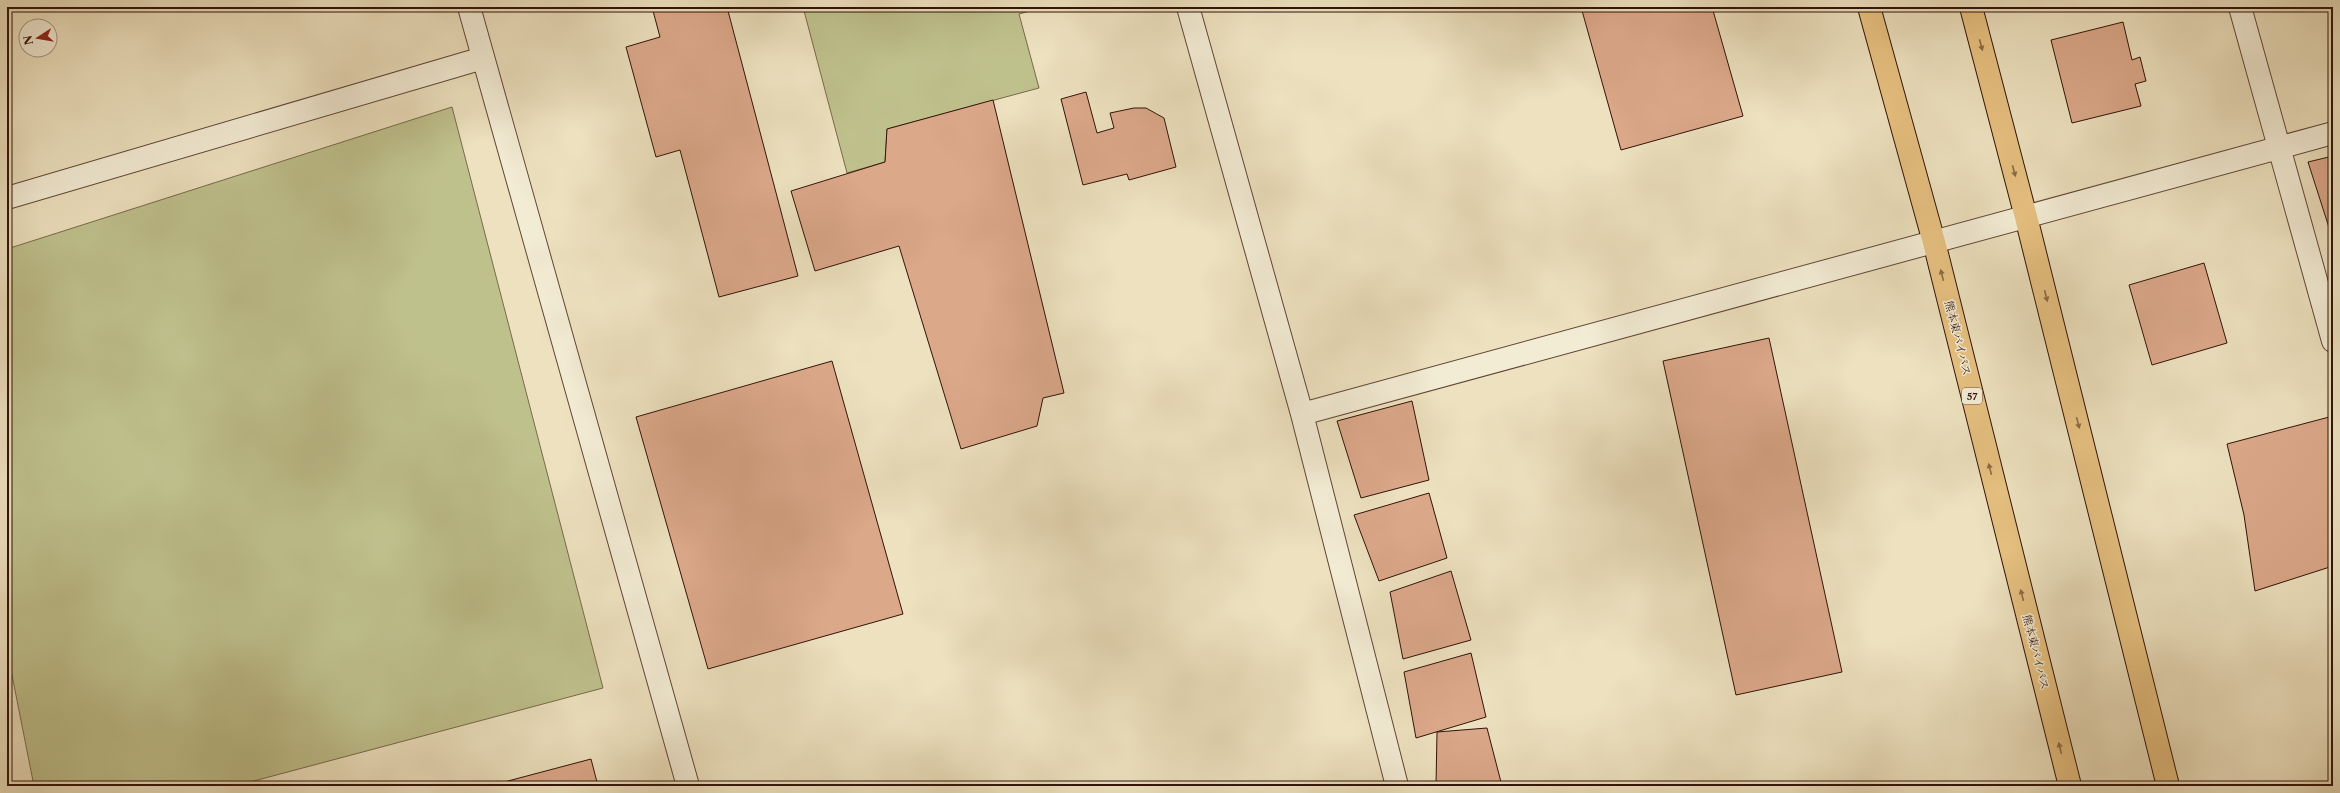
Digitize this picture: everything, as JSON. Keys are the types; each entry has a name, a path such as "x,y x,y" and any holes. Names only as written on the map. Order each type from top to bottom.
{"highway":[{"name":"熊本東バイパス","path":"1870,7 1934,242 2070,786"},
{"path":"1971,7 2026,217 2168,786"}],"street":[{"path":"469,7 688,786"},
{"path":"1188,7 1302,414 1397,786"},
{"path":"2240,7 2333,341"},
{"path":"7,198 483,58"},
{"path":"1302,414 2333,134"}],"green space":[{"path":"803,7 1044,7 1019,14 1039,88 887,129 885,162 847,173"},
{"path":"452,107 603,688 235,786 34,786 7,650 7,249"}],"building":[{"path":"652,7 727,7 798,276 719,297 680,150 656,157 626,47 660,37"},
{"path":"1581,7 1712,7 1743,116 1621,150"},
{"path":"2123,22 2132,60 2140,57 2146,81 2135,84 2141,106 2072,123 2051,40"},
{"path":"1086,92 1097,133 1114,128 1110,113 1134,108 1146,108 1164,118 1176,167 1129,180 1127,174 1083,185 1061,99"},
{"path":"993,100 1064,393 1043,398 1037,426 961,449 899,246 815,271 791,191 885,162 887,129"},
{"path":"2333,156 2333,240 2308,162"},
{"path":"2204,263 2227,343 2152,365 2129,285"},
{"path":"1769,338 1842,672 1736,695 1663,361"},
{"path":"832,361 903,614 708,669 636,417"},
{"path":"1412,401 1429,480 1361,498 1337,421"},
{"path":"2333,416 2333,566 2255,591 2244,515 2227,444"},
{"path":"1429,493 1447,558 1379,581 1354,515"},
{"path":"1451,571 1471,640 1403,659 1390,592"},
{"path":"1471,653 1486,717 1416,738 1404,672"},
{"path":"1487,728 1502,786 1436,786 1437,732"},
{"path":"591,759 598,786 489,786"}]}
